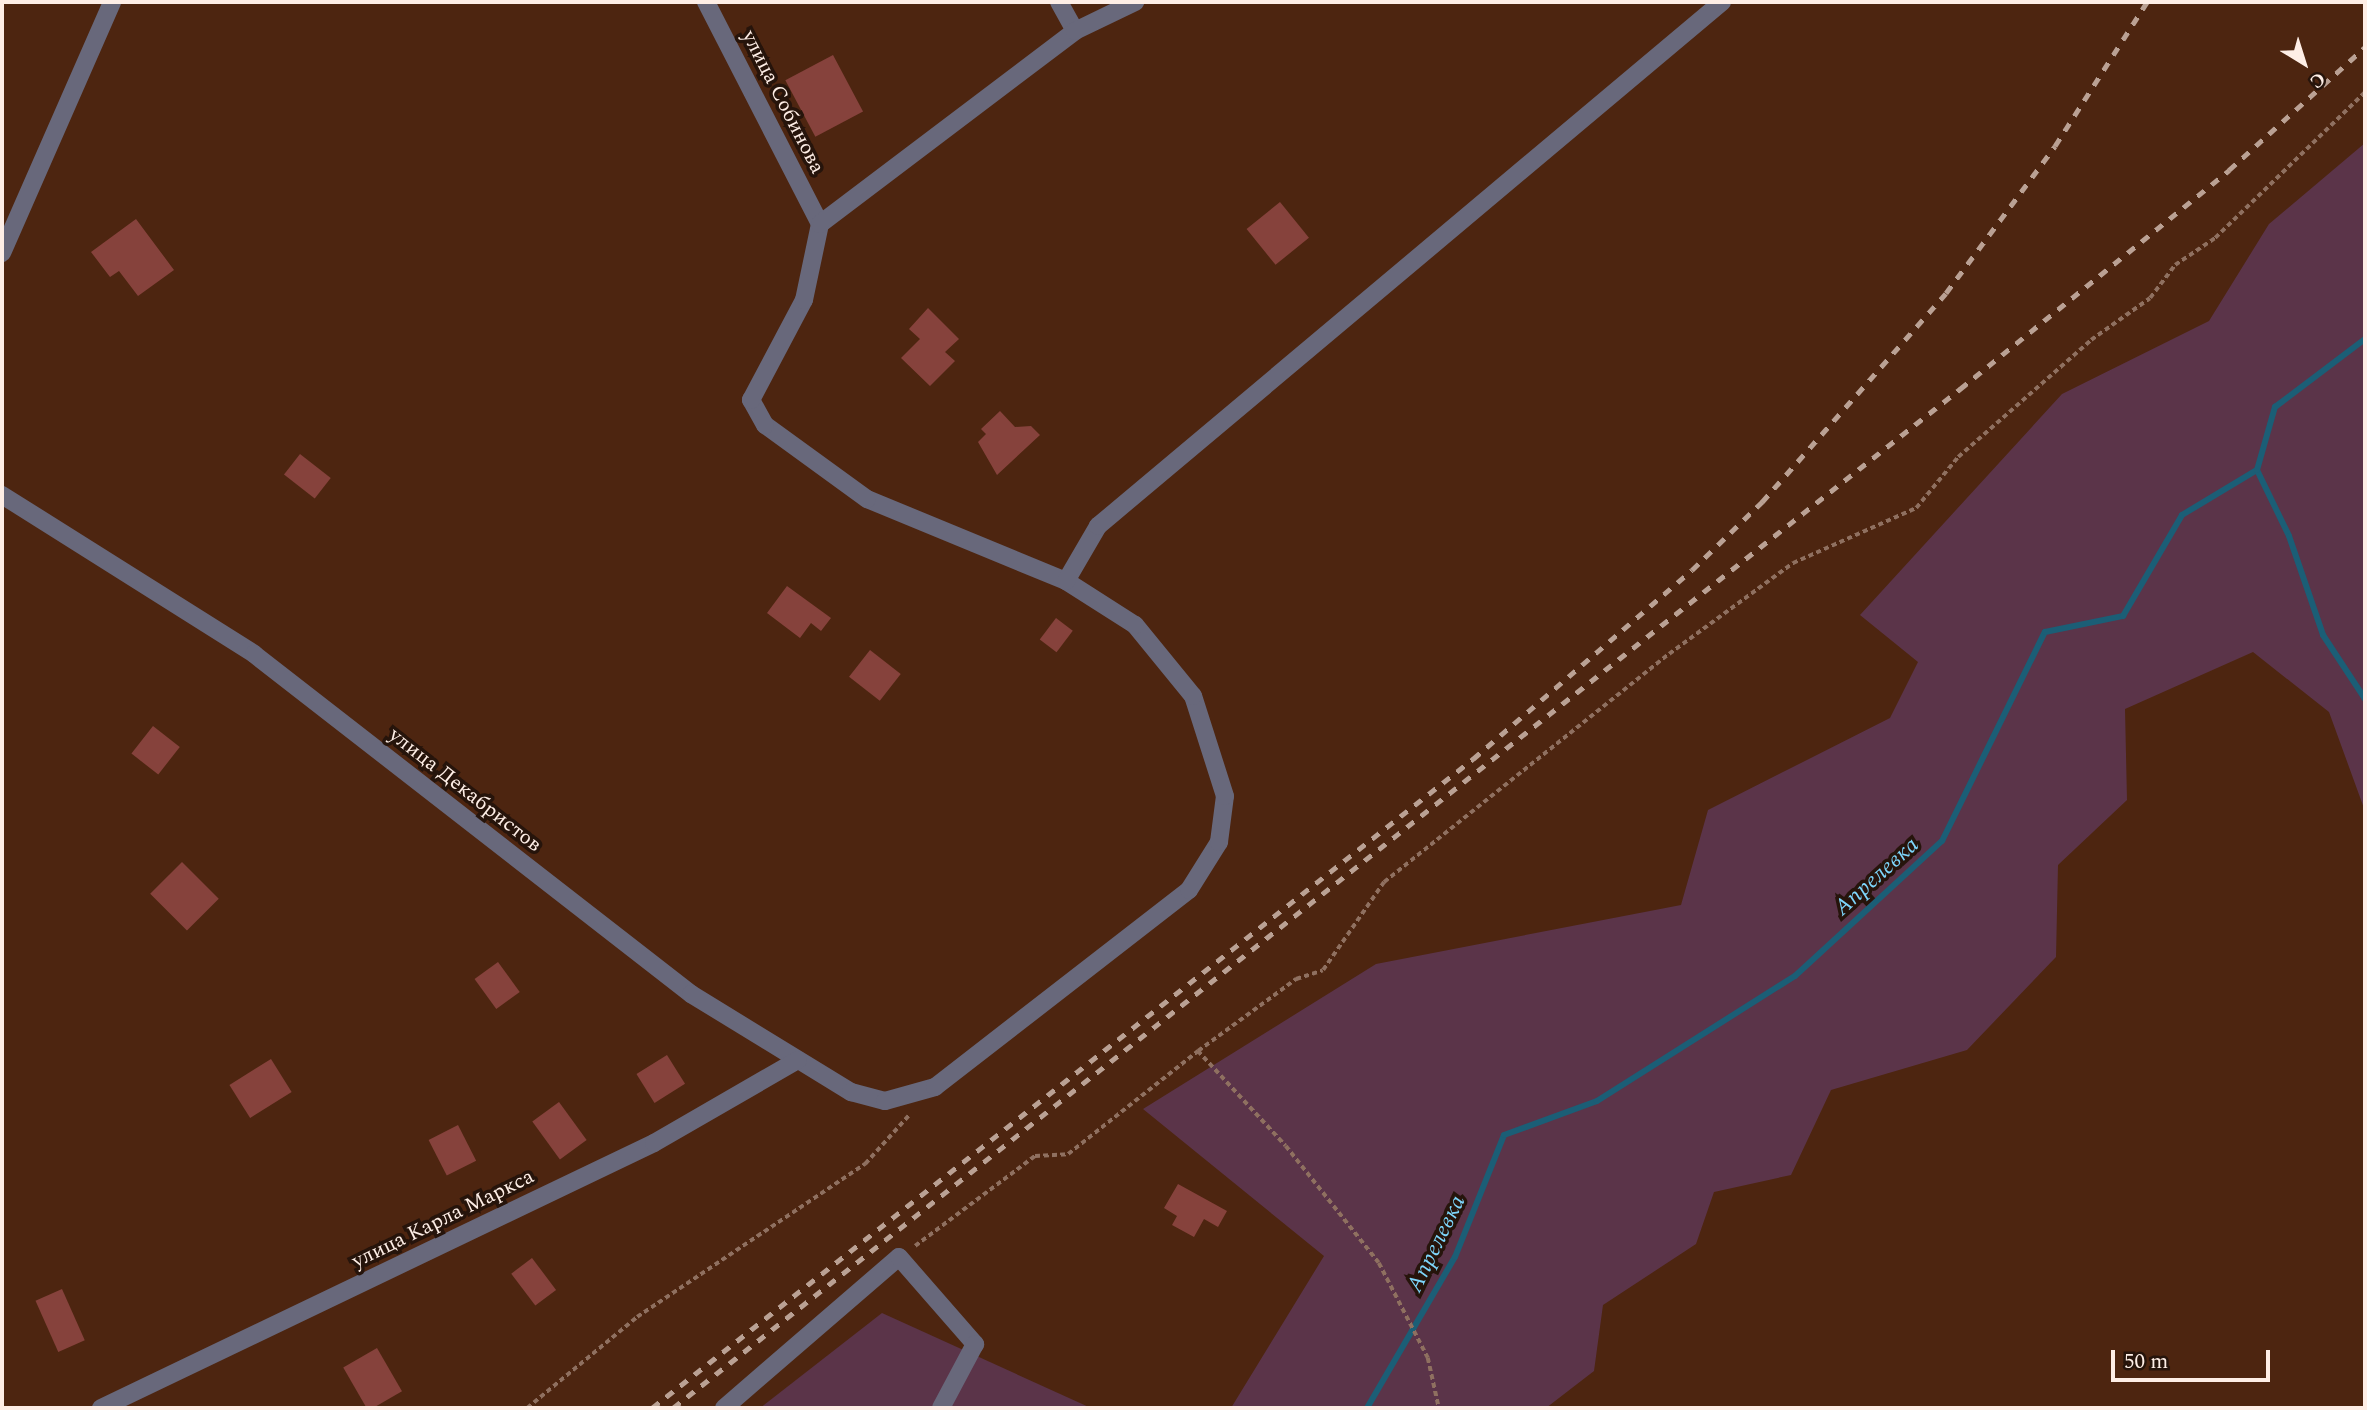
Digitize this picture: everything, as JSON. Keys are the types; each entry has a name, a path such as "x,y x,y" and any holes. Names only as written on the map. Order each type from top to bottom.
{"street":[{"path":"2,253 112,2"},
{"name":"улица Собинова","path":"706,2 820,224"},
{"path":"1059,2 1075,31"},
{"path":"935,1087 1189,890 1219,842 1226,796 1193,696 1135,625 1066,581 867,499 765,425 751,400 804,300 820,224 1075,31 1135,2"},
{"path":"1066,581 1098,526 1722,2"},
{"name":"улица Декабристов","path":"2,495 254,654 691,994 798,1060 875,1101 935,1087"},
{"name":"улица Карла Маркса","path":"101,1408 654,1143 798,1060"},
{"path":"724,1408 899,1257 975,1344 940,1408"}],"path":[{"path":"899,1257 1035,1156 1068,1154 1198,1051 1296,979 1323,970 1384,882 1452,834 1669,654 1793,563 1916,508 1958,457 2091,340 2150,298 2175,265 2215,238 2365,92"},
{"path":"1198,1051 1286,1146 1379,1264 1428,1359 1439,1408"},
{"path":"527,1408 636,1317 865,1164 935,1087"}],"shaded area":[{"path":"2365,143 2365,811 2329,712 2253,652 2125,709 2127,800 2058,865 2056,957 1967,1050 1831,1090 1791,1175 1714,1192 1696,1244 1603,1305 1594,1371 1546,1408 1231,1408 1324,1256 1143,1109 1376,964 1681,905 1708,810 1890,718 1918,662 1860,615 2062,394 2209,321 2269,224"},
{"path":"882,1313 1091,1408 760,1408"}],"building":[{"path":"833,55 863,112 815,137 785,80"},
{"path":"1280,202 1309,238 1276,265 1247,229"},
{"path":"136,219 174,270 138,296 119,271 110,277 91,252"},
{"path":"928,308 959,339 945,352 955,361 930,386 901,358 920,339 909,329"},
{"path":"1000,411 1015,427 1031,426 1040,435 997,475 978,442 986,434 981,429"},
{"path":"300,454 331,478 315,498 284,474"},
{"path":"787,586 831,618 821,631 811,623 800,638 767,613"},
{"path":"1056,618 1073,631 1057,652 1040,640"},
{"path":"870,650 901,674 880,701 849,677"},
{"path":"153,726 180,747 158,775 131,754"},
{"path":"182,862 219,899 187,931 150,894"},
{"path":"498,962 520,992 496,1009 475,979"},
{"path":"667,1055 685,1084 654,1103 636,1074"},
{"path":"271,1059 292,1092 250,1118 229,1085"},
{"path":"559,1102 587,1140 560,1159 532,1121"},
{"path":"458,1125 476,1161 447,1176 429,1140"},
{"path":"1178,1184 1227,1211 1218,1227 1204,1219 1194,1237 1172,1225 1177,1216 1164,1208"},
{"path":"532,1258 556,1290 535,1306 511,1274"},
{"path":"62,1289 85,1340 58,1352 36,1301"},
{"path":"377,1348 402,1391 373,1408 367,1408 343,1368"}],"waterway":[{"name":"Апрелевка","path":"1367,1408 1455,1257 1504,1135 1597,1101 1795,976 1942,841 2045,632 2123,616 2182,515 2257,470 2275,407 2365,339"},
{"path":"2257,470 2289,536 2323,635 2365,699"}],"railway":[{"path":"652,1408 1473,759 1692,570 1762,502 1946,293 2055,146 2147,2"},
{"path":"673,1408 1960,389 2229,170 2365,47"}]}
